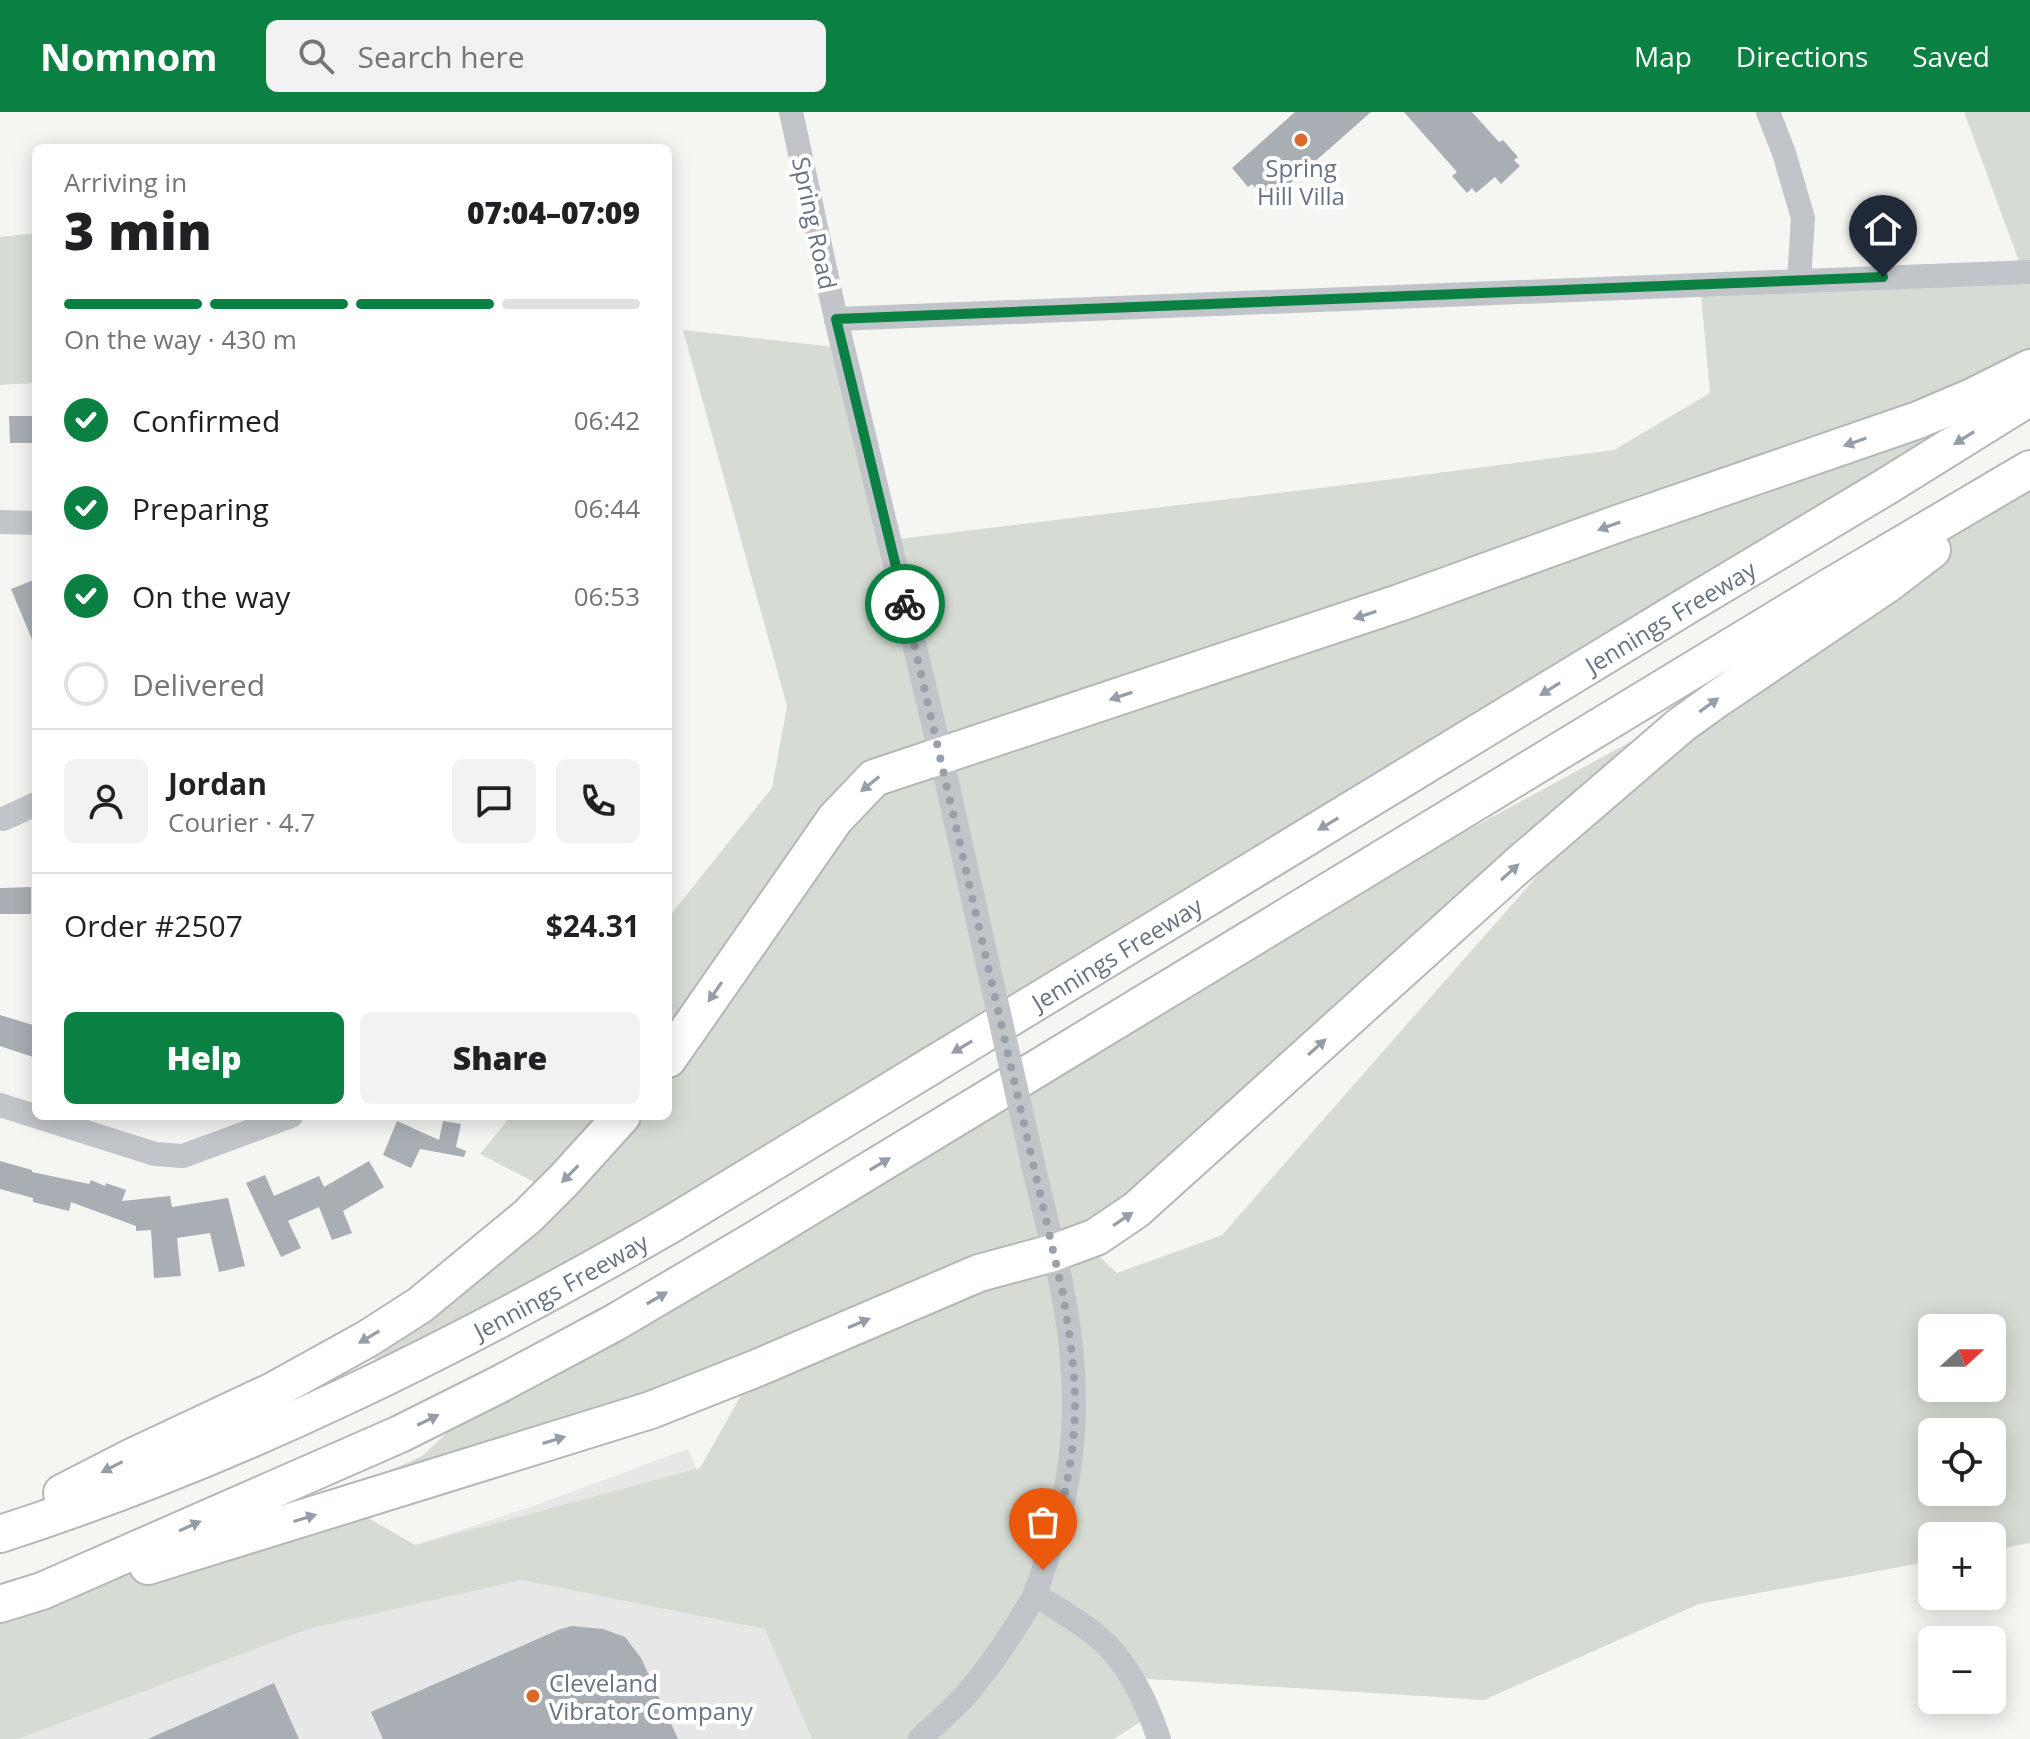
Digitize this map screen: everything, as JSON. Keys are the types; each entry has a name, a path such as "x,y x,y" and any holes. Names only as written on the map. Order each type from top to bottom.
{"highway":[{"path":"672,1053 835,819 874,778 1399,603 1918,420 2030,368"},
{"name":"Jennings Freeway","path":"0,1534 218,1454 306,1415 507,1317 586,1273 2030,397"},
{"path":"0,1604 42,1591 118,1575 651,1410 979,1273 1053,1253 1096,1237 1136,1210 1517,866 1681,725 1889,583 2030,470"},
{"path":"42,1591 400,1434 614,1323 1823,591 2030,470"},
{"path":"0,1524 132,1457 273,1391 367,1339 420,1305 528,1216 618,1120"}],"street":[{"name":"Spring Road","path":"791,112 836,319 941,756 1063,1294 1071,1347 1075,1409 1072,1453 1052,1546 1035,1594 986,1670 962,1699 920,1739"},
{"path":"1768,112 1803,218 1799,280"},
{"path":"836,319 2027,272"},
{"path":"0,522 32,523"},
{"path":"3,819 32,806"},
{"path":"0,1105 32,1115"},
{"path":"47,1120 155,1154 183,1156 280,1120"},
{"path":"1035,1594 1107,1645 1132,1678 1159,1739"}],"shaded area":[{"path":"1964,112 2030,112 2030,368 1918,420 1925,462 381,1378 367,1339 552,1191 480,1154 508,1120 672,1120 672,913 772,788 787,706 683,330 844,348 890,540 1614,450 1710,393 1700,284 2023,272"},
{"path":"32,233 32,383 0,385 0,237"},
{"path":"2030,472 2030,1543 2006,1547 2006,1522 1918,1522 1918,1564 1699,1604 1484,1700 1133,1678 1151,1715 1114,1739 812,1739 765,1629 521,1580 308,1629 18,1739 0,1739 0,1605 346,1505 415,1545 700,1468 756,1369 394,1481 389,1471 422,1456 498,1385 1097,1032 1630,742 1639,745 1084,1242 1117,1273 1222,1235 1637,762 1889,583"},
{"path":"688,1449 812,1739 0,1739 0,1683 533,1506"}],"building":[{"name":"Spring Hill Villa","path":"1295,112 1371,112 1268,203 1252,184 1248,187 1232,168"},
{"name":"Spring Hill Villa","path":"1404,112 1472,112 1499,142 1503,140 1518,157 1514,160 1520,166 1501,184 1495,177 1476,193 1472,188 1467,193 1452,176 1457,172"},
{"path":"9,416 32,416 32,443 10,443"},
{"path":"32,581 32,639 11,589"},
{"path":"31,887 31,914 0,914 0,888"},
{"path":"0,1015 32,1025 32,1057 0,1046"},
{"path":"397,1121 439,1140 443,1121 461,1124 456,1147 466,1151 464,1157 420,1149 411,1168 383,1155"},
{"path":"0,1161 32,1172 89,1184 91,1180 105,1186 106,1183 126,1190 122,1201 170,1196 172,1207 228,1198 245,1266 219,1272 210,1233 177,1238 181,1276 154,1278 151,1230 136,1231 136,1226 71,1202 69,1211 0,1189"},
{"path":"369,1161 384,1187 343,1211 352,1233 332,1240 319,1207 288,1221 301,1248 281,1257 246,1183 265,1175 274,1196 319,1176 324,1187"},
{"name":"Cleveland Vibrator Company","path":"572,1626 603,1629 625,1637 641,1658 678,1739 383,1739 371,1712"},
{"path":"274,1683 299,1739 148,1739"}],"way so far":[{"path":"905,604 1063,1294 1071,1347 1075,1409 1072,1453 1066,1490 1043,1570"}],"place":[{"name":"Spring Hill Villa","path":"1301,140"},
{"name":"Cleveland Vibrator Company","path":"533,1696"}],"route":[{"path":"905,604 836,319 1883,277"}]}
